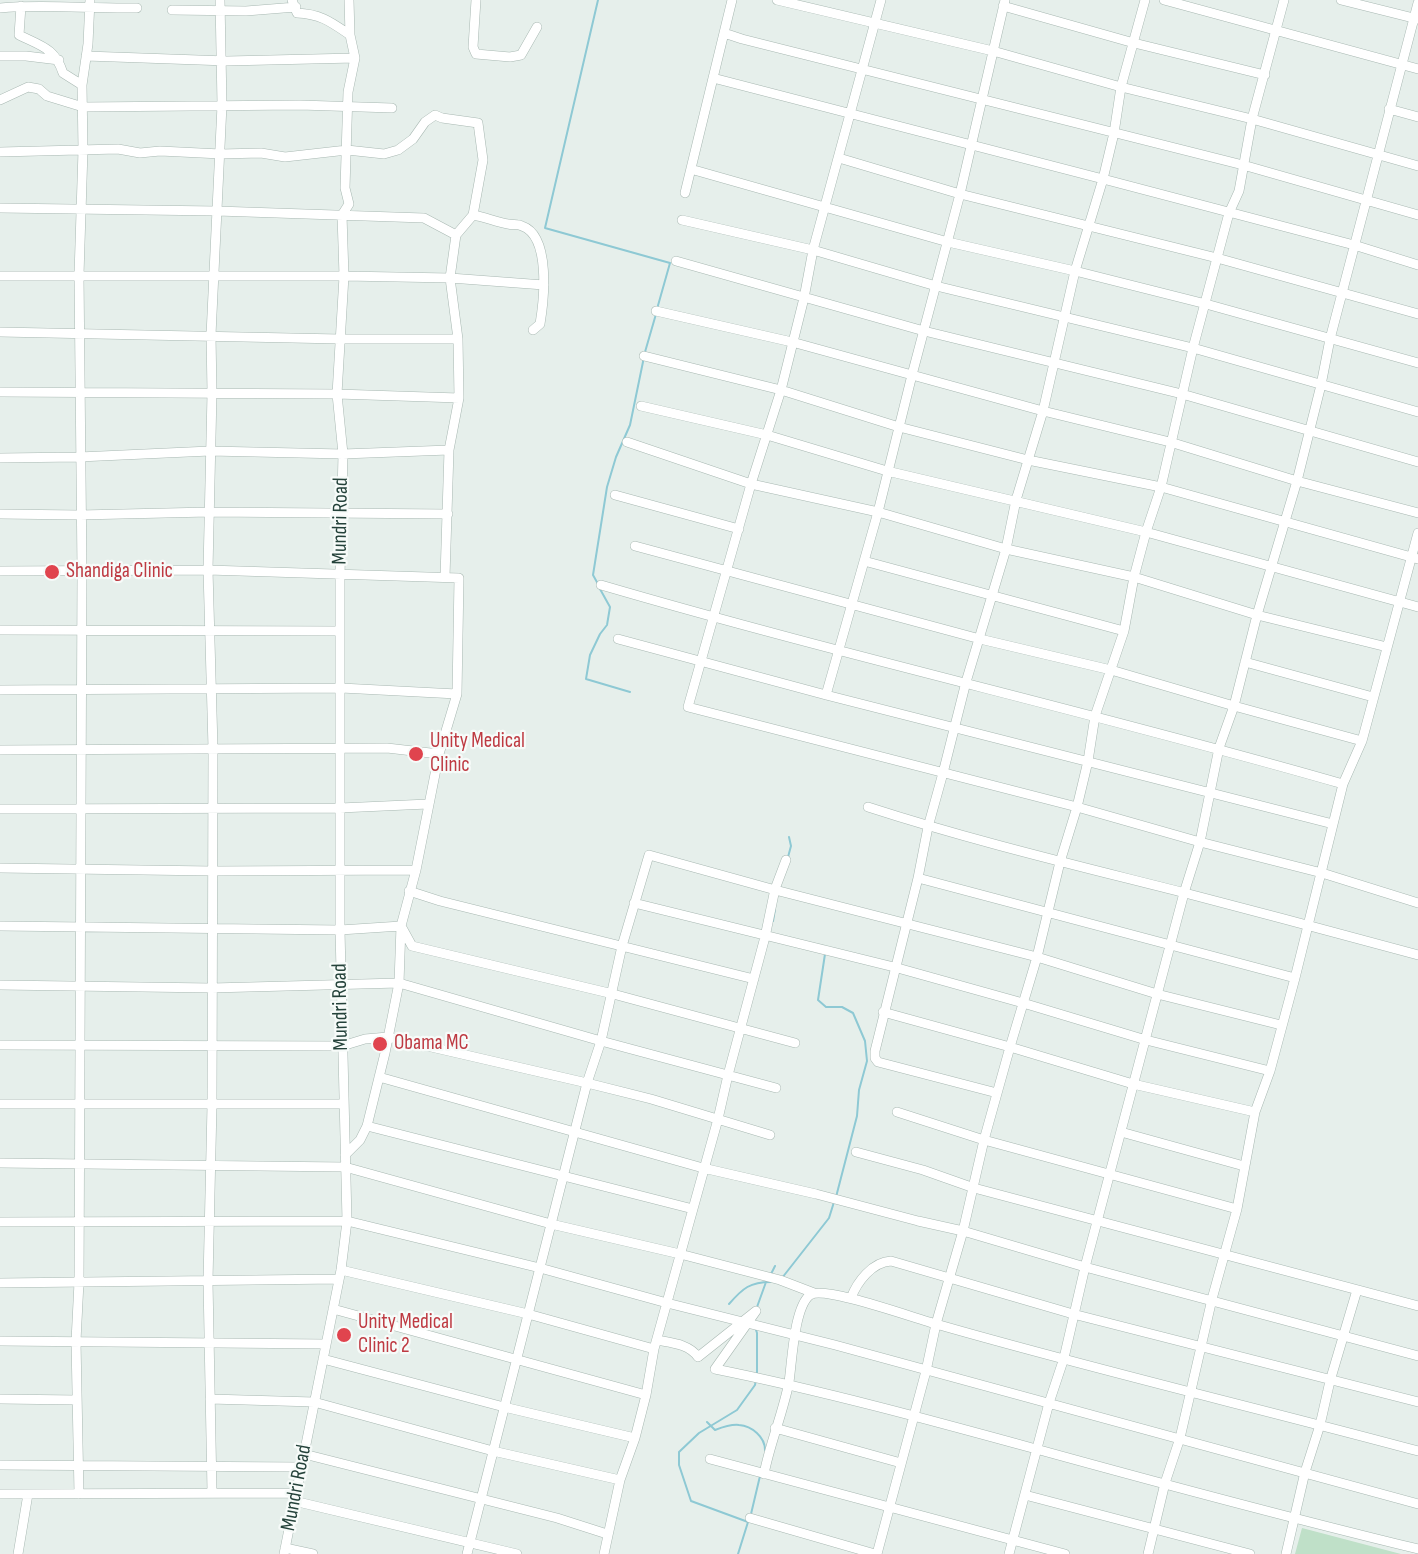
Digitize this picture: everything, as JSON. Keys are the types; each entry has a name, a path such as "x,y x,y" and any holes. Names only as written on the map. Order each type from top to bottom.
{"street":[{"path":"212,1492 208,1281 212,1105 211,808 213,748 208,570 211,335 221,154 220,0"},
{"path":"86,56 220,61 355,58 350,35 349,0"},
{"path":"476,0 473,47 476,54 510,57 521,55 537,27"},
{"path":"685,193 732,0"},
{"path":"777,0 993,51 1121,87 1252,119 1418,166"},
{"path":"880,0 813,250 804,298 781,390 751,484 688,707 1077,807 1200,842 1322,873 1418,903"},
{"path":"997,1093 878,1062 875,1058 875,1051 894,967 918,878 928,826 966,682 1006,549 1016,500 1042,411 1075,271 1103,179 1114,133 1121,87 1145,0"},
{"path":"1164,0 1418,69"},
{"path":"750,1518 876,1554 926,1371 936,1324 963,1231 984,1140 1037,957 1060,862 1077,807 1088,761 1095,716 1124,631 1134,578 1161,487 1193,348 1229,213 1237,196 1252,119 1284,0"},
{"path":"1341,0 1415,19"},
{"path":"826,695 878,512 948,242 1004,3 1134,43 1265,75"},
{"path":"1010,1554 1049,1403 1064,1358 1085,1267 1157,994 1200,842 1219,748 1234,706 1257,615 1297,481 1330,339 1418,3"},
{"path":"79,1494 76,1341 80,1163 82,572 79,457 79,275 83,150 82,85 89,4"},
{"path":"0,8 89,4 137,8"},
{"path":"172,10 246,12 294,4 297,13 314,14 328,20 350,35"},
{"path":"21,6 19,35 44,45 59,60 63,73 82,85"},
{"path":"724,33 1243,165 1418,215"},
{"path":"0,56 27,56 59,60"},
{"name":"Mundri Road","path":"284,1551 340,1274 347,1221 340,985 339,749 343,454 337,394 344,276 342,215 349,204 345,188 348,92 355,58"},
{"path":"713,78 1354,245 1418,265"},
{"path":"0,100 28,87 39,89 47,96 83,107 300,105 392,108"},
{"path":"1389,109 1418,117"},
{"path":"0,152 118,149 140,153 160,151 261,153 285,157 347,150 384,154 398,150 413,139 425,122 435,115 478,123 483,160 472,215 456,235 450,278 458,339 459,398 449,450 445,577"},
{"path":"839,158 960,194 1217,258 1418,314"},
{"path":"694,170 948,242 1206,304 1418,363"},
{"path":"0,208 217,211 424,218 456,235"},
{"path":"472,215 523,226 537,237 544,267 544,285 540,324 533,330"},
{"path":"682,220 813,250 936,286 1193,348 1418,412"},
{"path":"676,261 924,331 1182,394 1418,462"},
{"path":"0,276 213,278 344,276 450,278 544,285"},
{"path":"656,311 792,342 1042,411 1170,442 1297,481 1418,513"},
{"path":"0,332 340,339 458,339"},
{"path":"644,356 781,390 899,427 1028,460 1161,487 1415,559"},
{"path":"0,392 337,394 459,398"},
{"path":"641,406 767,435 887,471 1146,532 1418,607"},
{"path":"627,442 751,484 878,512 1006,549 1134,578 1257,615 1387,647"},
{"path":"0,458 210,451 343,454 449,450"},
{"path":"615,495 739,529"},
{"path":"0,514 209,512 448,514"},
{"path":"1148,1554 1237,1209 1255,1112 1270,1071 1295,978 1343,784 1362,741 1399,602 1415,559 1418,533"},
{"path":"635,546 980,639 1111,670 1362,741"},
{"path":"864,561 1124,631"},
{"path":"0,571 208,570 459,578 457,694 439,754 416,870 401,926 399,983 379,1077 367,1126 360,1140 345,1155"},
{"path":"602,585 713,618 1219,748 1343,784"},
{"path":"0,630 340,631"},
{"path":"618,639 702,663 1333,824"},
{"path":"1245,662 1373,697"},
{"path":"0,690 341,688 457,694"},
{"path":"0,750 387,748 439,754"},
{"path":"0,809 340,808 428,804"},
{"path":"868,807 1060,862 1418,955"},
{"path":"467,1554 587,1083 613,994 622,946 649,855 1037,957 1157,994 1281,1025"},
{"path":"604,1554 620,1480 635,1438 646,1395 655,1344 718,1119 765,937 775,889 786,860"},
{"path":"0,868 213,871 416,870"},
{"path":"918,878 1295,978"},
{"path":"409,891 754,979"},
{"path":"634,903 894,967 1146,1040 1270,1071"},
{"path":"0,926 212,930 340,930 401,926"},
{"path":"401,926 412,946 613,994 795,1043"},
{"path":"0,985 212,988 399,983 776,1088"},
{"path":"884,1012 1133,1084 1255,1112"},
{"path":"0,1045 342,1046 365,1039 388,1037 587,1083 770,1135"},
{"path":"379,1077 703,1168 963,1231 1085,1267 1212,1299 1418,1356"},
{"path":"0,1104 343,1104"},
{"path":"897,1112 984,1140 1237,1209"},
{"path":"367,1126 693,1209"},
{"path":"1121,1132 1244,1166"},
{"path":"856,1152 923,1170 974,1188 1418,1306"},
{"path":"0,1163 345,1167 551,1224 780,1280 814,1293 851,1298 936,1324 1418,1451"},
{"path":"0,1222 347,1221 540,1268 795,1335 1418,1504"},
{"path":"851,1298 856,1286 876,1265 884,1261 891,1261 1073,1314 1418,1402"},
{"path":"0,1283 208,1281 340,1274 655,1344 686,1347 694,1351 698,1357 756,1311 715,1370 789,1384 914,1415 1295,1520 1418,1549"},
{"path":"1286,1554 1305,1472 1320,1425 1342,1335 1357,1290"},
{"path":"764,1474 789,1384 795,1335 802,1306 806,1299 814,1293"},
{"path":"333,1309 646,1395"},
{"path":"0,1341 326,1344"},
{"path":"323,1359 504,1407 635,1438"},
{"path":"0,1399 77,1400"},
{"path":"210,1399 314,1402 493,1451 620,1480"},
{"path":"775,1428 901,1463"},
{"path":"304,1454 557,1518 607,1534"},
{"path":"710,1459 1013,1542 1065,1554"},
{"path":"0,1465 301,1467"},
{"path":"0,1494 212,1492 295,1497 517,1554"},
{"path":"18,1554 28,1494"},
{"path":"1025,1495 1250,1554"},
{"path":"284,1551 313,1554"}],"green space":[{"path":"1302,1528 1401,1554 1295,1554"}],"waterway":[{"path":"598,0 545,228 670,263 657,309"},
{"path":"645,352 656,314"},
{"path":"598,584 593,575 607,487 616,457 630,425 644,357"},
{"path":"600,589 610,607 607,625 590,655 586,679 630,692"},
{"path":"788,857 791,846 789,837"},
{"path":"773,921 775,909"},
{"path":"825,954 818,1000 826,1007 842,1007 853,1013 865,1041 867,1061 859,1090 857,1116 836,1197"},
{"path":"782,1278 829,1218 834,1202"},
{"path":"771,1274 775,1266"},
{"path":"757,1307 766,1282"},
{"path":"729,1304 747,1287 771,1282"},
{"path":"755,1327 757,1375"},
{"path":"748,1522 691,1501 679,1465 679,1452 699,1433 737,1410 755,1385 756,1380"},
{"path":"707,1422 715,1430 733,1425 749,1428 763,1441 765,1450"},
{"path":"751,1514 760,1476"},
{"path":"738,1554 748,1522"}],"place":[{"name":"Shandiga Clinic","path":"52,572"},
{"name":"Unity Medical Clinic","path":"416,754"},
{"name":"Obama MC","path":"380,1044"},
{"name":"Unity Medical Clinic 2","path":"344,1335"}]}
